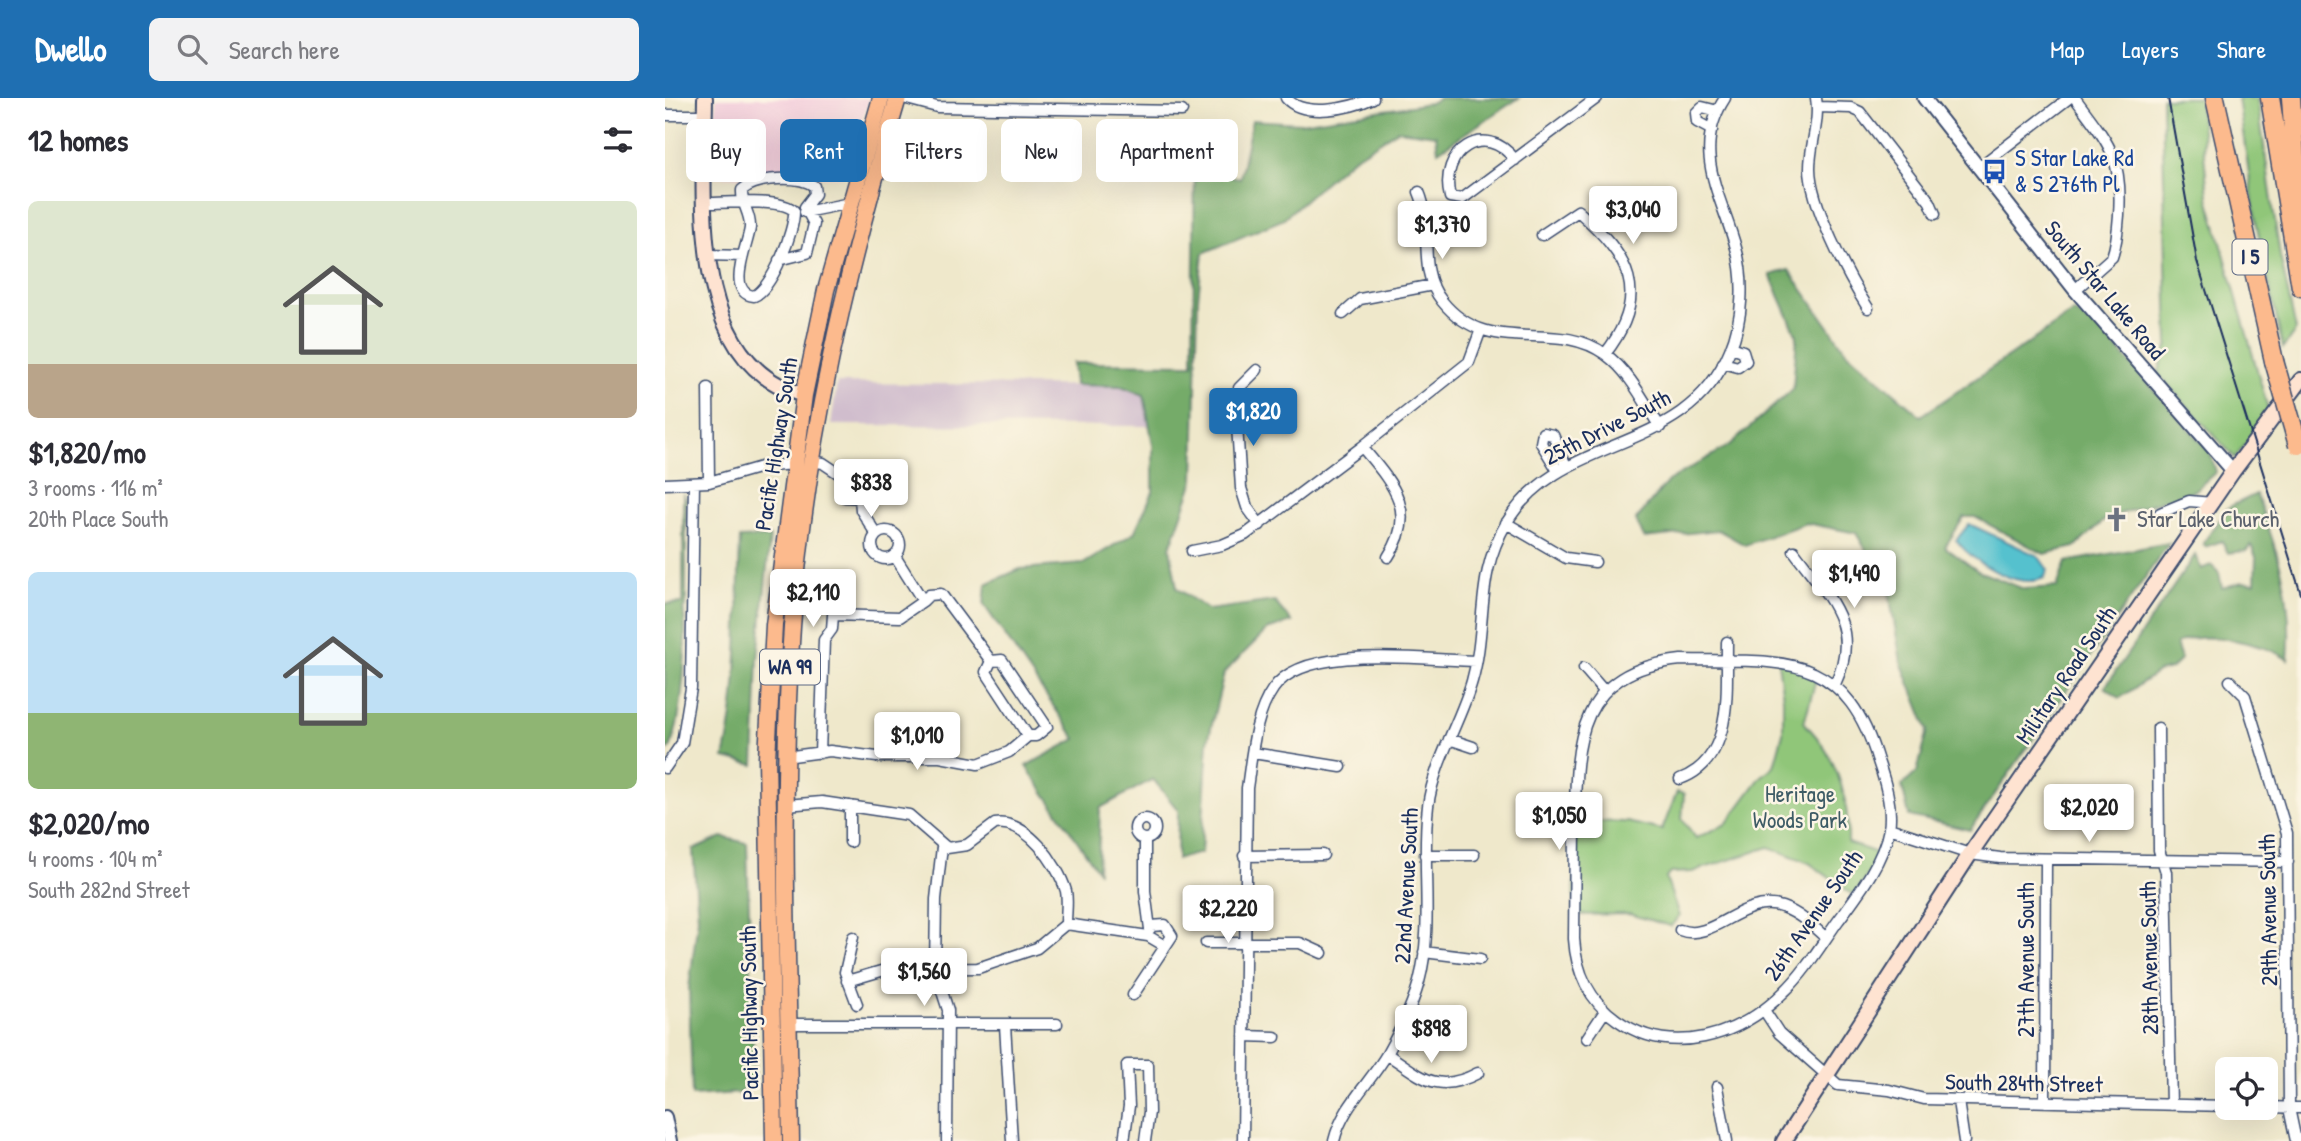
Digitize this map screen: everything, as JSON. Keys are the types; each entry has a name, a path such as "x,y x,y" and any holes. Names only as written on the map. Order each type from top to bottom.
{"highway":[{"path":"2215,98 2233,182"},
{"name":"I 5","path":"2224,98 2233,182 2274,360 2299,450"},
{"name":"I 5","path":"2270,98 2301,287"},
{"path":"2291,98 2301,275"}],"main road":[{"path":"705,98 707,255 716,298 730,333 750,366 774,385 804,395 810,408 790,546 796,584"},
{"name":"Pacific Highway South","path":"773,1141 767,758 772,654 793,464 804,395 826,290 881,98"},
{"name":"Pacific Highway South","path":"791,1141 785,757 796,584 812,461 843,297 901,98"},
{"name":"Military Road South","path":"1784,1141 1970,854 2233,471 2301,380"},
{"path":"772,654 774,745 775,750 785,757"},
{"path":"770,962 780,1020 789,1024"}],"street":[{"path":"901,98 949,107 1182,111"},
{"path":"1286,98 1300,107 1324,108 1349,106 1373,98"},
{"path":"1515,159 1497,145 1482,143 1466,146 1455,154 1449,166 1450,197 1462,199 1597,98"},
{"name":"25th Drive South","path":"1506,523 1535,487 1562,468 1660,427 1699,398 1723,363 1731,347 1739,315 1741,277 1737,249 1712,181 1710,160 1712,130 1725,98"},
{"name":"South Star Lake Road","path":"1924,98 2075,290 2233,471"},
{"path":"1978,168 2069,98"},
{"path":"2075,98 2111,149 2119,167 2120,192 2112,257 2075,290"},
{"path":"1868,308 1850,279 1813,190 1811,154 1817,103 1851,108 1868,120 1930,202 1935,215"},
{"name":"25th Drive South","path":"1712,130 1697,122 1696,113 1702,107 1718,111"},
{"path":"665,115 705,115"},
{"path":"750,228 748,212 742,204 743,191 751,184 806,181 816,190 806,204 814,224 807,253 779,260"},
{"path":"1419,192 1424,207 1426,251 1433,285 1442,301 1456,316 1480,332 1564,340 1605,354 1631,380 1660,427"},
{"path":"705,203 787,205 794,215"},
{"path":"794,215 850,203"},
{"path":"758,204 753,209 743,256 741,287 750,296 765,290 779,260 794,215"},
{"path":"1542,235 1578,211 1606,237 1622,257 1630,282 1629,311 1619,336 1605,354"},
{"path":"707,255 743,256"},
{"path":"1343,314 1360,299 1433,285"},
{"path":"1192,551 1222,545 1260,526 1469,362 1480,332"},
{"name":"25th Drive South","path":"1723,363 1738,367 1744,364 1745,354 1731,347"},
{"path":"1257,370 1239,388 1236,409 1241,488 1247,507 1260,526"},
{"path":"708,388 709,482"},
{"path":"1362,447 1387,477 1401,504 1401,536 1388,557"},
{"path":"812,461 823,463 841,475 845,497 860,498 861,510 876,534"},
{"path":"665,484 709,482 761,467 793,464"},
{"path":"665,768 682,743 691,688 694,483"},
{"path":"2160,513 2189,501 2213,503"},
{"path":"1506,523 1566,558 1595,562"},
{"name":"22nd Avenue South","path":"1333,1141 1349,1108 1387,1054 1412,1005 1425,952 1425,855 1429,803 1449,739 1473,680 1484,579 1506,523"},
{"path":"876,534 886,531 895,536 900,549 896,558"},
{"path":"876,534 872,546 878,554 887,560 896,558"},
{"path":"1587,1038 1605,1011 1582,978 1576,961 1576,754 1582,727 1604,691 1615,680 1644,666 1681,660 1792,664 1818,673 1835,684 1846,653 1843,622 1794,551"},
{"path":"896,558 922,601"},
{"path":"820,753 824,640 832,629 833,615 897,618 929,595 941,594 991,661"},
{"path":"1680,779 1702,768 1720,743 1727,642"},
{"path":"1243,1141 1243,943 1247,788 1263,710 1273,688 1289,673 1322,660 1355,658 1475,661"},
{"path":"785,757 820,753 940,757 978,764 1009,752 1028,736 1036,736 1047,727 1002,660 991,661"},
{"path":"991,661 986,672 1028,736"},
{"path":"1584,668 1604,691"},
{"name":"29th Avenue South","path":"2231,681 2245,696 2286,825 2289,1108 2296,1141"},
{"name":"26th Avenue South","path":"1605,1011 1633,1030 1652,1038 1671,1040 1712,1036 1764,1010 1801,973 1826,938 1870,874 1889,828 1886,792 1876,753 1857,712 1835,684"},
{"name":"28th Avenue South","path":"2158,728 2159,850 2166,872 2171,1105"},
{"path":"1449,739 1473,747"},
{"path":"1253,753 1341,767"},
{"path":"786,806 822,802 909,815 942,847 967,845 995,824 1005,823 1020,829 1039,845 1064,886 1066,924"},
{"path":"850,806 850,842"},
{"path":"1889,828 1970,854 2046,859 2288,862"},
{"path":"1145,839 1145,898 1149,931 1165,946"},
{"path":"942,847 936,899 935,970 946,998 948,1023 947,1141"},
{"path":"1244,856 1323,855"},
{"path":"1425,855 1474,855"},
{"name":"27th Avenue South","path":"2045,1102 2046,859"},
{"path":"1679,930 1690,932 1705,929 1744,910 1768,905 1791,912 1826,938"},
{"path":"847,981 888,969 978,968 1031,950 1066,924 1149,931 1165,925 1172,932 1170,942 1133,995"},
{"path":"853,937 845,972 857,1004"},
{"path":"1206,943 1300,943 1322,953"},
{"path":"1425,952 1480,960"},
{"name":"South 284th Street","path":"1764,1010 1779,1033 1838,1086 1846,1088 1880,1089 1924,1099 1958,1101 2215,1106"},
{"path":"789,1024 1058,1024"},
{"path":"1005,1025 1012,1141"},
{"path":"1244,1036 1275,1037"},
{"path":"1387,1054 1423,1079 1437,1084 1462,1082 1478,1073"},
{"path":"1124,1141 1129,1106 1127,1065 1148,1065 1149,1112 1145,1141"},
{"path":"1717,1087 1727,1141"},
{"path":"1958,1101 1964,1141"},
{"path":"2278,1108 2301,1108"},
{"path":"665,1117 670,1141"}],"shaded area":[{"path":"716,98 870,98 863,119 780,119 780,177 766,177 766,119 716,119"},
{"path":"837,383 1121,386 1144,395 1149,426 831,425"}],"green space":[{"path":"1440,98 1519,98 1438,151 1436,135 1398,130 1349,161 1282,220 1203,253 1198,298 1194,480 1170,548 1177,588 1208,610 1274,601 1292,622 1267,630 1224,673 1208,741 1201,853 1177,859 1178,810 1153,779 1100,808 1098,871 1026,766 1076,739 984,605 986,584 1020,569 1083,564 1134,533 1153,492 1153,445 1144,395 1121,386 1075,385 1073,363 1193,364 1195,182 1238,182 1252,120 1300,123 1430,103"},
{"path":"2162,98 2199,98 2208,197 2269,412 2235,458 2158,374 2168,344"},
{"path":"2238,98 2257,98 2280,256 2296,330 2283,348 2256,222"},
{"path":"1789,270 1846,351 1921,416 2074,312 2099,328 2210,452 2216,472 2195,490 2107,518 2075,547 2044,554 1975,517 1964,517 1945,547 1978,571 2024,589 2057,587 2066,562 2169,543 1970,830 1909,816 1902,786 1917,772 1928,730 1901,662 1888,587 1856,533 1806,523 1745,545 1718,530 1644,538 1636,520 1668,481 1730,445 1793,389 1797,336 1770,275"},
{"path":"683,493 686,500 684,659 678,720 669,750 665,748 665,604 683,603"},
{"path":"2256,494 2283,575 2289,616 2288,660 2265,648 2233,640 2187,640 2176,644 2181,659 2171,669 2158,672 2120,698 2105,687 2195,555 2201,569 2211,565 2219,573 2222,588 2242,582 2255,583 2256,557 2251,545 2246,551 2228,553 2222,541 2205,547 2203,543 2229,507"},
{"path":"770,537 758,659 754,765 724,758 736,676 740,538"},
{"name":"Heritage Woods Park","path":"1778,662 1818,672 1804,723 1825,749 1839,778 1846,810 1848,843 1880,854 1855,896 1809,863 1769,847 1692,872 1670,873 1666,878 1679,916 1671,926 1629,914 1574,915 1575,821 1627,822 1662,830 1677,792 1684,794 1682,819 1696,838 1726,824 1761,777 1774,766 1783,733 1783,698"},
{"path":"722,837 747,843 754,1076 740,1093 692,1096 689,988 698,918 693,850"}],"water":[{"path":"1969,524 2038,556 2048,570 2044,578 2021,580 1984,565 1956,540"}],"tram line":[{"path":"2168,98 2197,261 2301,594"}],"place":[{"name":"S Star Lake Rd & S 276th Pl","path":"1995,171"},
{"name":"Star Lake Church","path":"2117,519"}]}
